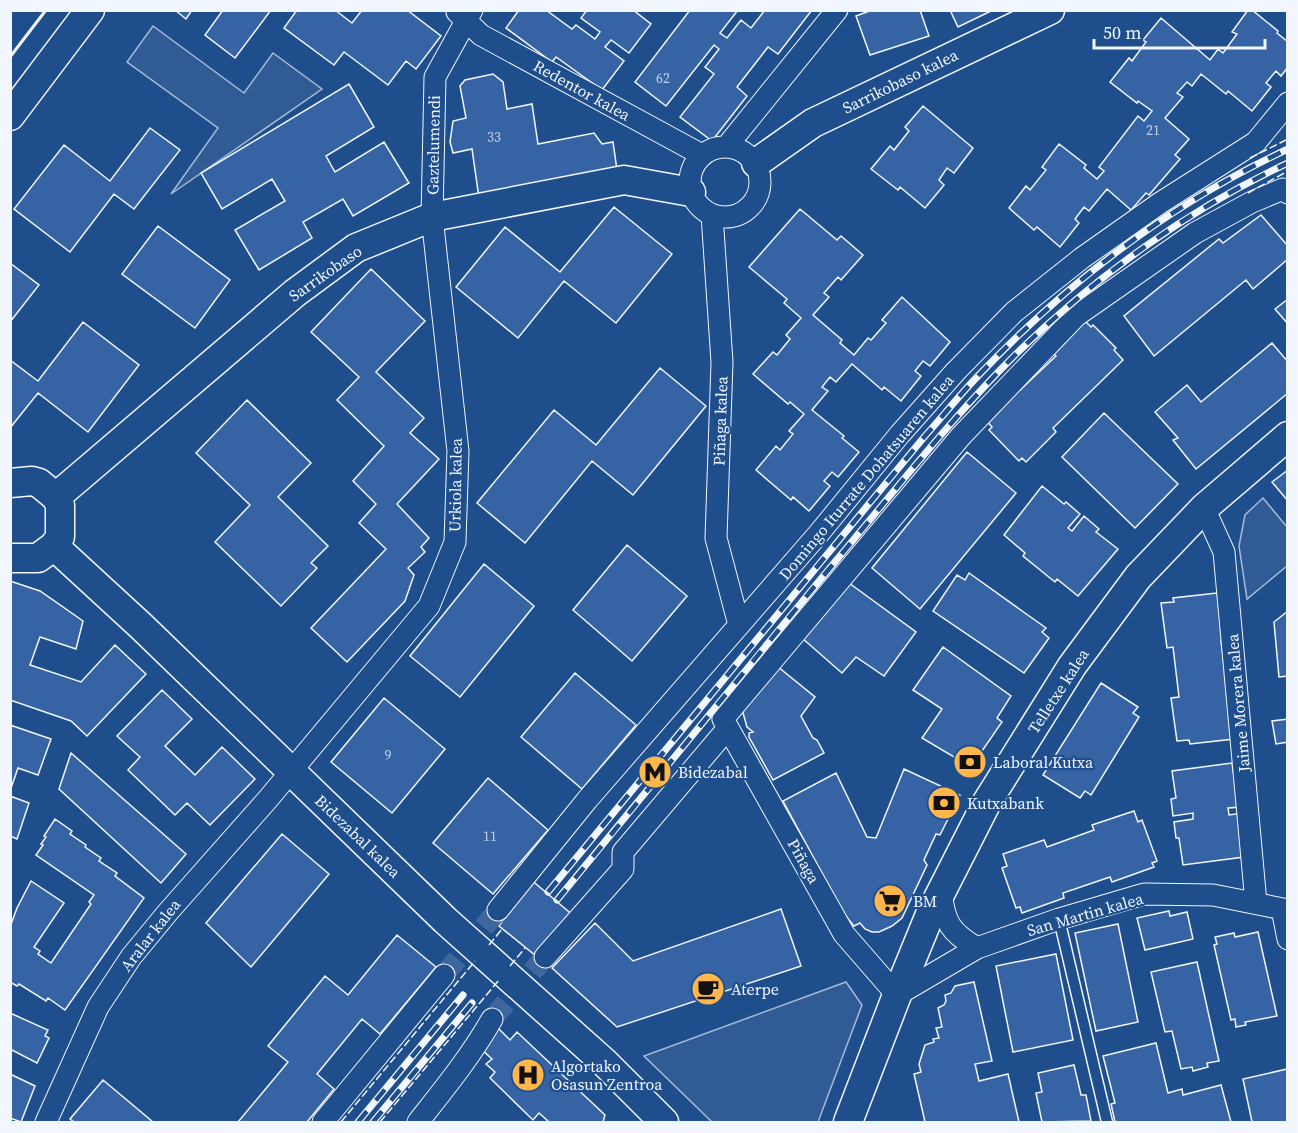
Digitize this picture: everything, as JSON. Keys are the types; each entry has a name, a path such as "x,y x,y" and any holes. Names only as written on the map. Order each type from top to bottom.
{"street":[{"path":"10,116 90,10"},
{"path":"728,146 837,10"},
{"name":"Sarrikobaso kalea","path":"756,163 813,123 1050,10"},
{"name":"Redentor kalea","path":"464,14 481,35 702,155"},
{"name":"Gaztelumendi","path":"432,217 435,77 464,14"},
{"name":"Domingo Iturrate Dohatsuaren kalea","path":"498,910 587,800 740,625 900,434 1014,312 1121,230 1256,142 1287,103"},
{"path":"728,146 747,154 756,163 761,187 752,205 737,215 726,217 712,214 697,202 691,192 690,177 702,155 715,148 728,146"},
{"name":"Sarrikobaso","path":"56,497 295,293 356,249 432,217 624,180 691,192"},
{"path":"545,957 623,869 624,852 725,723 961,436 1076,316 1195,233 1252,202 1286,189"},
{"name":"Piñaga kalea","path":"712,214 722,362 716,538 740,625"},
{"name":"Urkiola kalea","path":"291,772 429,606 454,542 458,451 432,217"},
{"name":"Telletxe kalea","path":"853,1122 897,995 941,893 987,802 1072,666 1138,577 1204,508 1287,436"},
{"path":"10,483 32,481 39,483 56,497 60,506 60,537 54,546 38,558 10,558"},
{"name":"Jaime Morera kalea","path":"1204,508 1224,552 1256,903"},
{"name":"Bidezabal kalea","path":"54,546 141,626 446,921 604,1062 664,1122"},
{"name":"Piñaga","path":"725,723 844,934 897,995"},
{"name":"Aralar kalea","path":"46,1122 98,1007 131,957 291,772"},
{"path":"941,893 944,916 949,925 957,934 977,948"},
{"name":"San Martin kalea","path":"897,995 977,948 1059,919 1144,894 1213,895 1285,909"},
{"path":"1285,909 1287,939"},
{"path":"323,1122 444,975"},
{"path":"418,1122 481,1039 492,1019"}],"lane":[{"path":"1059,919 1107,1122"}],"shaded area":[{"path":"153,26 244,93 273,53 322,89 171,194 218,128 127,62"},
{"path":"1263,498 1287,527 1287,566 1247,599 1239,546 1245,515"},
{"path":"846,982 862,1005 818,1122 712,1122 644,1056"}],"building":[{"path":"175,10 192,10 186,19"},
{"path":"223,10 271,10 235,58 205,35"},
{"path":"297,10 335,10 352,23 362,10 407,10 441,36 416,69 406,61 388,85 344,52 334,65 284,28"},
{"path":"519,10 546,10 572,29 576,25 595,39 600,32 581,18 587,10 633,10 651,24 629,53 611,40 605,47 624,61 602,90 556,57 552,62 506,28"},
{"path":"690,10 738,10 720,33 727,38 741,20 751,28 765,10 812,10 778,54 768,47 737,87 747,96 712,141 680,117 714,74 705,67 719,49 714,45 666,106 635,82"},
{"path":"872,10 920,10 929,36 870,55 856,16"},
{"path":"950,10 990,10 991,11 958,27"},
{"path":"1248,10 1252,10 1288,42 1288,67 1281,76 1276,71 1266,83 1271,87 1252,111 1228,91 1226,94 1201,74 1192,86 1187,82 1177,93 1183,97 1165,118 1189,139 1175,155 1180,159 1149,195 1146,193 1131,210 1107,189 1089,211 1084,207 1075,219 1079,223 1060,247 1037,227 1034,230 1009,208 1026,186 1030,190 1046,170 1042,167 1059,144 1086,165 1084,168 1097,179 1104,171 1099,167 1138,116 1144,121 1152,111 1138,101 1137,103 1110,82 1129,58 1132,61 1146,42 1143,40 1161,18 1210,60 1218,49 1223,53 1237,34 1232,32"},
{"path":"493,74 503,82 507,109 532,104 538,144 594,133 602,144 613,142 617,170 479,198 472,149 453,153 450,142 453,121 466,118 460,86 465,80"},
{"path":"349,84 374,127 326,156 335,172 384,142 409,183 353,216 343,199 303,222 312,238 259,270 235,230 285,201 272,179 222,209 201,173"},
{"path":"923,106 973,148 954,173 947,168 939,180 944,185 925,208 900,187 898,190 871,169 890,146 894,150 909,131 905,127"},
{"path":"150,128 180,150 134,209 114,194 70,252 14,209 64,145 110,181"},
{"path":"614,207 672,254 616,323 564,281 518,338 456,287 505,227 560,272"},
{"path":"800,209 837,240 841,236 863,255 841,280 838,277 824,293 829,297 813,315 842,340 840,343 854,355 868,338 871,340 886,323 882,320 902,297 950,342 930,366 923,361 915,371 921,376 901,401 884,387 882,390 852,364 836,382 830,377 822,387 828,391 812,410 844,436 842,438 859,452 838,477 832,472 824,481 830,486 809,511 793,497 791,500 756,470 776,446 780,450 793,434 789,431 804,414 790,402 788,404 753,374 773,352 777,355 790,339 786,335 801,318 784,303 787,299 749,267"},
{"path":"1261,215 1288,246 1288,259 1253,289 1246,280 1154,356 1124,316 1219,239 1223,243"},
{"path":"158,226 230,280 195,328 122,274"},
{"path":"10,263 39,285 10,322"},
{"path":"371,269 425,321 376,372 424,418 410,433 439,459 397,504 429,538 421,547 425,552 408,568 414,575 405,601 347,662 311,628 386,549 359,523 376,504 353,481 384,446 337,400 359,377 311,332"},
{"path":"1288,299 1288,324 1275,309"},
{"path":"1083,319 1091,327 1093,325 1116,348 1114,350 1123,360 1053,428 1056,432 1026,462 1022,458 1019,461 989,430 992,427 983,417 1014,386 1020,390 1056,356 1050,350"},
{"path":"83,322 139,365 88,432 38,393 10,428 10,360 38,381"},
{"path":"1272,343 1288,362 1288,393 1196,469 1173,440 1178,438 1155,412 1187,385 1201,402"},
{"path":"660,368 706,406 633,495 592,461 525,543 477,503 554,410 596,445"},
{"path":"247,400 311,463 278,497 328,546 311,563 317,568 281,606 215,542 250,505 196,453"},
{"path":"1104,413 1178,484 1135,528 1062,457"},
{"path":"967,452 1016,493 920,609 872,568"},
{"path":"1288,470 1288,501 1272,482"},
{"path":"1042,486 1080,514 1068,528 1072,531 1084,516 1099,529 1096,532 1118,549 1078,596 1057,579 1055,582 1023,556 1025,553 1004,535"},
{"path":"627,545 687,596 632,661 573,610"},
{"path":"484,564 534,606 460,697 410,656"},
{"path":"969,573 1046,628 1042,632 1049,638 1024,673 933,611 957,575 965,580"},
{"path":"10,581 40,591 83,621 76,649 40,637 30,665 81,682 115,645 146,674 87,736 71,721 10,700"},
{"path":"849,583 916,632 884,676 856,657 842,673 802,638"},
{"path":"1217,593 1218,597 1221,597 1227,641 1221,641 1234,739 1190,744 1189,740 1177,741 1171,698 1179,697 1173,647 1167,648 1161,603 1174,602 1173,598"},
{"path":"1288,611 1288,676 1279,677 1274,622"},
{"path":"943,647 1011,696 997,718 1002,722 971,767 922,738 942,709 913,690"},
{"path":"772,662 815,697 801,716 824,753 773,780 749,737 749,733 753,732 747,727 743,713 743,709"},
{"path":"575,673 636,725 582,789 521,737"},
{"path":"1101,683 1138,707 1133,713 1139,717 1091,795 1085,791 1080,798 1043,775"},
{"path":"162,690 192,719 165,746 195,775 222,747 255,779 210,825 187,803 175,815 128,770 140,757 117,736"},
{"path":"384,698 445,749 392,813 331,762"},
{"path":"1288,719 1288,742 1276,744 1272,721"},
{"path":"10,725 51,739 38,775 18,768 10,791"},
{"path":"71,753 186,854 161,883 59,789"},
{"path":"1232,763 1236,789 1242,807 1228,808 1229,815 1243,813 1244,857 1183,865 1174,822 1193,819 1193,813 1173,816 1171,799 1176,798 1172,771"},
{"path":"904,769 960,795 940,835 936,834 924,860 927,865 902,918 892,926 879,932 872,932 860,923 854,926 844,914 783,801 836,773 867,837 876,838"},
{"path":"488,778 548,830 493,894 433,843"},
{"path":"10,796 29,803 17,839 10,836"},
{"path":"1134,811 1138,822 1142,820 1157,861 1152,863 1154,867 1112,882 1110,877 1063,893 1064,898 1022,913 1020,907 1016,908 1002,868 1007,866 1003,854 1044,840 1047,847 1094,830 1092,825"},
{"path":"55,819 72,831 70,834 86,845 85,847 101,858 99,861 117,873 115,876 144,898 65,1010 48,998 46,1001 19,984 17,986 10,982 10,927 31,881 64,903 34,947 40,951 38,954 51,963 91,904 89,902 94,895 36,855"},
{"path":"282,834 329,874 251,967 206,923"},
{"path":"529,878 575,917 536,956 499,926"},
{"path":"781,909 801,966 617,1027 552,968 595,923 633,961"},
{"path":"1169,911 1170,916 1187,912 1193,939 1145,950 1137,918"},
{"path":"1118,924 1138,1022 1096,1031 1075,933"},
{"path":"1258,932 1277,1016 1245,1022 1246,1025 1236,1027 1235,1019 1231,1020 1214,945 1217,944 1215,937 1234,933 1235,937"},
{"path":"397,935 436,967 380,1034 362,1019 317,1074 334,1089 307,1122 238,1122 288,1062 268,1046 325,976 348,995"},
{"path":"1056,954 1073,1040 1013,1052 996,966"},
{"path":"1197,962 1219,1061 1207,1063 1208,1067 1193,1071 1192,1067 1181,1069 1172,1031 1165,1032 1151,972"},
{"path":"974,982 992,1061 975,1064 979,1081 1008,1074 1019,1122 925,1122 914,1074 921,1072 919,1064 925,1045 939,1038 936,1028 942,1027 938,1008 944,1005 945,995 951,993 955,986"},
{"path":"10,1013 48,1030 45,1036 49,1038 37,1063 10,1049"},
{"name":"Algortako Osasun Zentroa","path":"498,1028 510,1040 517,1032 605,1115 603,1122 549,1122 539,1113 533,1120 490,1078 495,1072 486,1064 492,1059 480,1048"},
{"path":"1156,1043 1168,1093 1182,1089 1183,1095 1221,1085 1231,1122 1115,1122 1111,1104 1115,1103 1103,1056"},
{"path":"1074,1065 1081,1095 1086,1095 1091,1121 1042,1122 1036,1093 1042,1092 1038,1073"},
{"path":"1287,1069 1288,1122 1252,1122 1243,1079"},
{"path":"10,1074 35,1086 21,1122 10,1118"},
{"path":"103,1080 153,1122 74,1122 70,1119"}],"tunnel":[{"path":"444,975 498,910"},
{"path":"492,1019 545,957"}],"railway":[{"path":"548,892 925,436 969,385 1010,343 1083,279 1161,221 1244,171 1288,149"},
{"path":"557,900 923,456 1017,353 1078,298 1179,223 1251,181 1288,163"},
{"path":"358,1122 463,995"},
{"path":"373,1122 472,1003"}],"fence":[{"path":"1250,158 1288,139"},
{"path":"1248,193 1288,171"},
{"path":"489,945 502,929"},
{"path":"510,966 525,948"},
{"path":"341,1122 475,961"},
{"path":"380,1122 499,980"}],"wall":[{"path":"10,57 46,10"}],"place":[{"name":"Laboral Kutxa","path":"970,762"},
{"name":"Bidezabal","path":"655,772"},
{"name":"Kutxabank","path":"944,803"},
{"name":"BM","path":"890,901"},
{"name":"Aterpe","path":"708,989"},
{"name":"Algortako Osasun Zentroa","path":"528,1075"}]}
